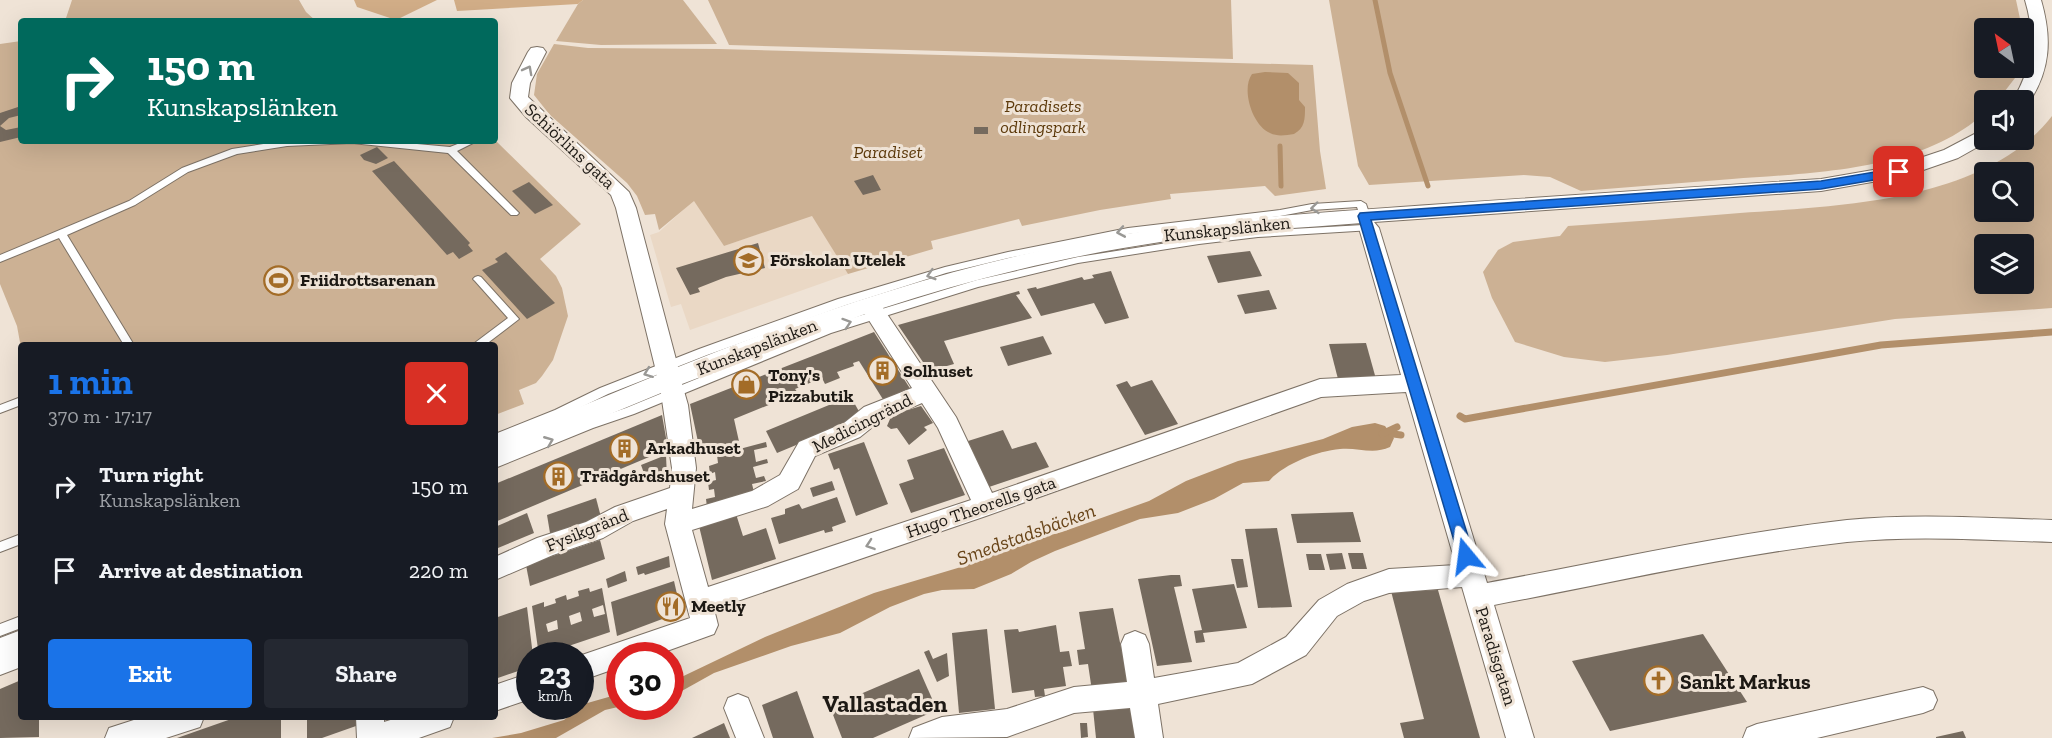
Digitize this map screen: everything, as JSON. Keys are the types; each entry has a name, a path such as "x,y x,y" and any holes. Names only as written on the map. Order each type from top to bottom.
{"street":[{"path":"2027,90 2040,66 2042,42 2039,16 2033,0"},
{"name":"Schiörlins gata","path":"537,52 521,83 519,98 532,113 619,192 626,208 670,380 684,468 678,524"},
{"name":"Kunskapslänken","path":"498,451 670,380 849,311 940,283 1081,250 1195,230 1366,222 1821,185 1899,172 1951,154 1974,141"},
{"name":"Paradisgatan","path":"1366,222 1520,738"},
{"path":"876,314 948,424 986,506"},
{"name":"Hugo Theorells gata","path":"594,662 702,614 986,506 1320,388 1414,382"},
{"name":"Medicingränd","path":"678,524 759,499 789,482 807,449 852,430 872,414 927,391"},
{"name":"Fysikgränd","path":"498,568 546,546 594,530 624,514 681,494"},
{"path":"678,524 702,614"},
{"path":"923,738 942,731 1007,723 1074,700 1142,694 1242,675 1296,646 1328,608 1356,592 1389,581 1475,586 1849,531 1943,528 2052,531"},
{"path":"0,651 18,644"},
{"path":"1135,644 1149,738"},
{"path":"498,697 516,691"},
{"path":"1757,738 1923,700"},
{"path":"738,708 750,738"},
{"path":"119,738 180,720"},
{"path":"370,720 371,738"},
{"path":"380,738 432,720"}],"lane":[{"path":"0,259 132,203 185,170 227,154 282,144"},
{"path":"385,144 451,150 466,144"},
{"path":"451,150 514,213"},
{"path":"498,438 559,413 604,391 670,380 773,351 876,314 1032,270 1135,250 1366,222"},
{"path":"61,234 127,342"},
{"path":"478,279 514,319 481,342"},
{"path":"498,462 670,380"},
{"path":"0,409 18,402"},
{"path":"0,547 18,540"},
{"path":"0,630 18,623"},
{"path":"0,669 18,662"}],"shaded area":[{"path":"354,0 437,0 400,18 390,18 357,7"},
{"path":"454,0 583,0 578,4 457,11"},
{"path":"1288,73 1299,83 1299,100 1305,107 1305,115 1304,123 1298,132 1279,135 1270,133 1258,123 1253,115 1248,97 1249,81 1252,74"},
{"name":"Förskolan Utelek","path":"694,200 724,246 812,215 848,274 690,330 681,304 671,307 650,235 659,232"},
{"path":"1375,423 1385,426 1394,438 1390,447 1384,449 1371,451 1340,449 1311,456 1283,469 1269,481 1243,483 1214,499 1178,513 1140,519 1055,551 1011,574 974,589 942,590 924,594 890,607 840,633 791,646 714,673 684,690 684,676 765,637 874,593 961,567 1006,547 1062,532 1149,501 1186,481 1238,461 1323,439 1352,427"},
{"path":"606,698 606,710 594,716 594,701"},
{"path":"564,720 588,720 556,738 492,738 521,733"}],"green space":[{"path":"72,0 299,0 313,18 66,18"},
{"path":"583,0 683,0 717,44 601,45 556,41 578,4"},
{"path":"708,0 1231,0 1233,59 729,45"},
{"path":"1329,0 2016,0 2020,18 1974,18 1974,78 2015,78 2006,90 1974,90 1974,121 1959,132 1930,147 1898,158 1830,171 1581,191 1550,177 1524,175 1369,185 1358,166"},
{"name":"Friidrottsarenan","path":"18,41 18,144 498,143 581,224 540,259 556,276 562,288 568,316 553,360 536,383 519,390 524,404 498,414 498,342 20,342 17,326 0,284 0,44"},
{"name":"Paradiset","path":"554,44 588,48 719,49 1313,65 1320,151 1326,189 1275,196 1265,186 1170,194 1171,199 1100,210 1022,226 1019,219 931,241 933,249 848,274 812,216 724,246 694,201 659,230 655,214 645,215 637,196 627,183 550,115 534,95 537,74"},
{"path":"2052,116 2052,308 1895,319 1667,355 1605,362 1564,357 1515,342 1492,298 1483,272 1498,250 1513,242 1560,236 1568,226 1865,202 1950,183 1974,173 1974,222 2034,222 2034,162 1995,162 2015,150 2034,150 2034,134"}],"building":[{"path":"18,107 18,116 9,118 0,126 0,113"},
{"path":"0,126 6,130 18,128 18,138 0,142"},
{"path":"974,127 988,127 988,134 974,134"},
{"path":"377,147 388,158 376,164 364,160 360,155"},
{"path":"394,161 470,243 468,245 473,251 459,259 453,252 447,255 372,171"},
{"path":"873,175 881,190 863,195 854,181"},
{"path":"529,182 553,205 535,214 512,191"},
{"path":"758,243 765,268 726,277 698,288 700,292 690,295 676,268"},
{"path":"1250,251 1262,276 1218,283 1207,256"},
{"path":"506,252 555,303 527,319 482,270 498,262 495,259"},
{"path":"1111,271 1129,318 1105,324 1094,303 1041,316 1027,289 1036,287 1037,289 1082,277 1084,280 1094,278 1092,275"},
{"path":"1269,290 1277,309 1245,314 1237,295"},
{"path":"1019,291 1020,294 1016,295 1032,318 944,341 954,364 929,371 898,325"},
{"path":"874,332 911,390 884,401 859,361 853,363 854,366 837,372 840,378 825,384 822,378 795,389 798,393 734,419 740,446 701,456 690,404"},
{"path":"1043,336 1052,354 1008,366 1000,347"},
{"path":"1366,343 1376,379 1338,379 1329,344"},
{"path":"1152,380 1178,424 1145,435 1116,385 1127,381 1131,387"},
{"path":"846,398 848,401 852,399 861,418 777,453 766,431"},
{"path":"921,406 933,423 924,427 927,430 909,445 897,428 891,429 887,426 890,419 888,416"},
{"path":"662,415 668,449 498,521 498,483"},
{"path":"1003,430 1012,449 1036,442 1049,467 989,487 968,441"},
{"path":"766,442 767,447 754,450 756,462 767,459 768,463 753,467 756,478 764,476 766,481 752,484 755,496 707,507 706,499 715,497 714,489 709,490 708,482 716,480 715,472 710,474 709,466 718,463 717,455"},
{"path":"864,442 888,504 856,516 839,468 834,470 828,454"},
{"path":"944,448 965,495 911,513 899,484 914,479 907,460"},
{"path":"666,455 667,479 648,484 641,465"},
{"path":"832,481 835,490 813,497 810,488"},
{"path":"837,497 846,522 832,527 833,531 825,533 824,530 779,544 771,518 785,514 785,509 799,504 802,509"},
{"path":"596,498 602,521 551,539 547,515"},
{"path":"1353,512 1361,542 1297,543 1291,514"},
{"path":"527,513 534,533 498,548 498,526"},
{"path":"736,514 743,536 766,528 776,559 712,580 699,526"},
{"path":"1277,528 1292,607 1258,608 1245,529"},
{"path":"600,540 605,559 530,586 526,565"},
{"path":"1342,553 1346,569 1330,570 1326,554"},
{"path":"1348,553 1363,553 1367,569 1352,569"},
{"path":"1306,554 1321,554 1325,570 1309,570"},
{"path":"669,556 670,567 638,575 636,567"},
{"path":"1231,559 1243,559 1248,587 1237,588"},
{"path":"625,571 627,581 608,588 606,579"},
{"path":"1180,575 1182,586 1174,587 1192,662 1157,666 1138,579"},
{"path":"674,581 681,612 617,636 611,602"},
{"path":"1234,584 1247,628 1203,633 1205,642 1196,643 1194,631 1202,630 1192,589"},
{"path":"589,588 590,592 602,588 610,632 580,642 537,642 532,606 544,602 544,607 556,603 555,599 566,595 567,600 579,596 578,591","holes":["603,605 605,614 594,617 592,609","580,612 582,621 571,625 569,616","557,620 558,629 548,632 546,624"]},
{"path":"1438,590 1480,738 1404,738 1400,723 1424,719 1391,591"},
{"path":"527,607 531,642 516,642 516,672 498,678 498,617"},
{"path":"1113,608 1129,687 1092,691 1088,664 1079,665 1077,650 1085,649 1079,612"},
{"path":"1056,625 1060,652 1069,651 1072,666 1063,667 1066,686 1044,689 1045,696 1035,697 1034,690 1012,693 1004,630 1018,629 1019,632"},
{"path":"987,629 995,709 959,713 952,633"},
{"name":"Sankt Markus","path":"1703,634 1747,702 1610,731 1572,661"},
{"path":"929,650 933,659 947,653 949,676 937,682 924,652"},
{"path":"919,669 937,710 873,738 842,738 830,707"},
{"path":"18,681 18,720 39,720 39,737 0,738 0,689"},
{"path":"797,691 814,738 773,738 762,705"},
{"path":"1131,707 1135,738 1096,738 1093,709"},
{"path":"228,720 281,720 281,738 177,738"},
{"path":"307,720 356,720 356,726 322,738 307,738"},
{"path":"724,723 730,738 692,738"},
{"path":"1080,723 1087,723 1088,737 1081,738"},
{"path":"1963,731 1966,738 1936,738 1936,737"}],"waterway":[{"path":"1375,0 1390,73 1428,186"},
{"path":"1280,146 1281,186"},
{"path":"1460,416 1465,419 1881,345 2052,332"},
{"name":"Smedstadsbäcken","path":"1382,434 1397,427"},
{"path":"1386,433 1401,435"}],"place":[{"name":"Förskolan Utelek","path":"749,260"},
{"name":"Friidrottsarenan","path":"279,280"},
{"name":"Solhuset","path":"882,371"},
{"name":"Tony's Pizzabutik","path":"747,385"},
{"name":"Arkadhuset","path":"625,448"},
{"name":"Trädgårdshuset","path":"559,476"},
{"name":"Meetly","path":"670,606"},
{"name":"Sankt Markus","path":"1659,681"}],"district":[{"name":"Vallastaden","path":"885,703"}],"route":[{"path":"1466,556 1364,216 1821,185 1899,172"}],"park label":[{"name":"Paradisets odlingspark","path":"1043,116"}]}
